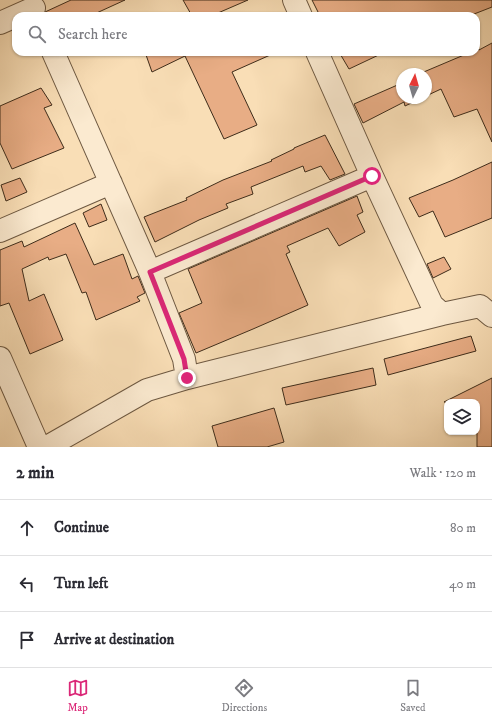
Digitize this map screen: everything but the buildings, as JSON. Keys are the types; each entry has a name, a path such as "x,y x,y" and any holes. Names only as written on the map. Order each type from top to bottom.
{"street":[{"path":"294,0 299,12"},
{"path":"0,23 12,18"},
{"path":"56,56 150,272 184,359 187,378"},
{"path":"319,56 372,176 432,305 442,314"},
{"path":"150,272 372,176"},
{"path":"0,231 111,183"},
{"path":"47,447 147,390 187,378 442,314 488,307"},
{"path":"0,358 39,447"}],"route":[{"path":"187,378 184,359 150,272 372,176"}]}
